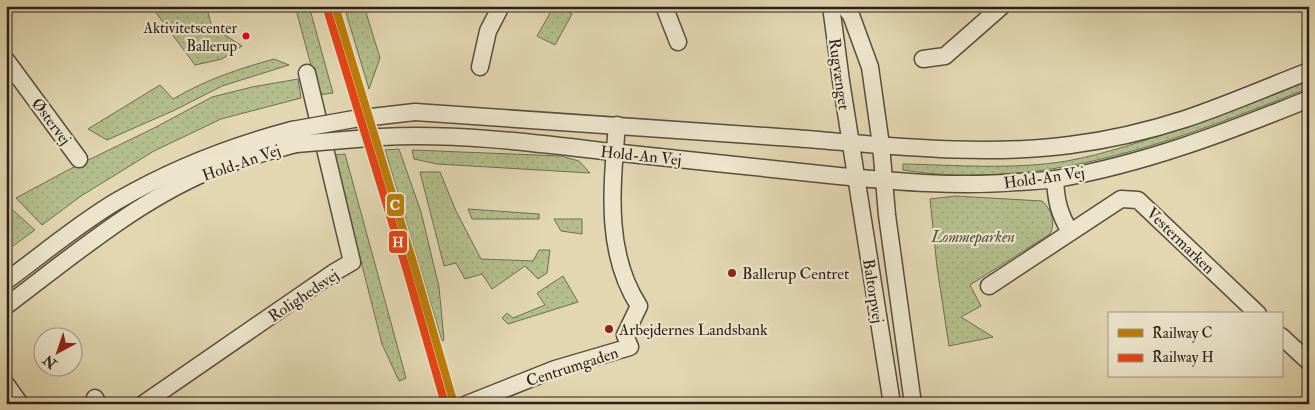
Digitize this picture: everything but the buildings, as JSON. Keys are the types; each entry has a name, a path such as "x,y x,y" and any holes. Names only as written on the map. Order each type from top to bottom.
{"street":[{"path":"480,67 488,31 501,6"},
{"path":"664,6 678,42"},
{"name":"Rugvænget","path":"831,6 856,177"},
{"name":"Rugvænget","path":"844,6 851,15 870,67 884,180"},
{"path":"923,59 945,56 1002,6"},
{"name":"Østervej","path":"6,60 79,159"},
{"name":"Hold-An Vej","path":"6,306 126,217 164,193 209,171 257,154 294,137 354,119 415,112 881,145 966,150 1012,150 1097,141 1141,131 1186,119 1309,71"},
{"name":"Rolighedsvej","path":"143,404 352,262 307,73"},
{"name":"Hold-An Vej","path":"6,281 90,219 157,180 202,158 253,140 294,137 358,138 418,135 468,138 884,180 979,185 1055,179 1139,161 1237,128 1309,99"},
{"name":"Centrumgaden","path":"468,403 555,369 630,347 626,335 639,306 628,290 616,244 612,216 617,125"},
{"name":"Baltorpvej","path":"856,177 892,404"},
{"path":"1055,179 1056,200 1062,219 1070,232"},
{"name":"Baltorpvej","path":"884,180 913,404"},
{"name":"Vestermarken","path":"989,286 1121,199 1138,200 1256,312"},
{"path":"1282,337 1309,362"},
{"path":"6,384 20,404"}],"green space":[{"path":"151,6 206,6 212,27 242,46 222,59 195,65"},
{"path":"295,6 309,6 333,93 319,95"},
{"path":"344,6 364,6 380,58 369,89"},
{"path":"554,6 572,14 555,45 537,36"},
{"path":"274,59 289,65 222,86 175,110 107,140 88,129 160,85 173,99 197,86 222,76"},
{"path":"298,79 301,98 221,119 154,151 81,196 42,225 16,198 212,97 252,87"},
{"path":"1309,81 1309,88 1211,126 1110,157 1059,168 1008,174 956,175 903,170 903,164 1006,166 1047,164 1081,158 1124,147 1180,129"},
{"path":"399,149 421,212 439,287 444,340 442,341 385,150"},
{"path":"412,150 561,156 579,161 590,173 437,164 414,159"},
{"path":"345,154 406,378 399,381 382,344 334,155"},
{"path":"420,172 440,172 456,211 481,259 533,261 539,250 550,250 547,273 538,279 525,266 492,289 482,274 465,279 456,263 444,266"},
{"name":"Lommeparken","path":"955,196 1042,201 1050,212 1053,225 1050,234 970,285 981,306 961,317 993,337 949,346 937,267 930,199"},
{"path":"6,204 35,230 6,251"},
{"path":"468,209 539,214 539,219 472,219"},
{"path":"554,219 582,219 582,234 561,231"},
{"path":"563,276 578,302 508,324 502,318 507,313 513,318 545,305 537,293"}],"rail line":[{"name":"C","path":"335,6 454,404"},
{"name":"H","path":"327,9 407,271 445,404"}],"place":[{"name":"Aktivitetscenter Ballerup","path":"246,36"},
{"name":"Ballerup Centret","path":"732,273"},
{"name":"Arbejdernes Landsbank","path":"609,329"}]}
